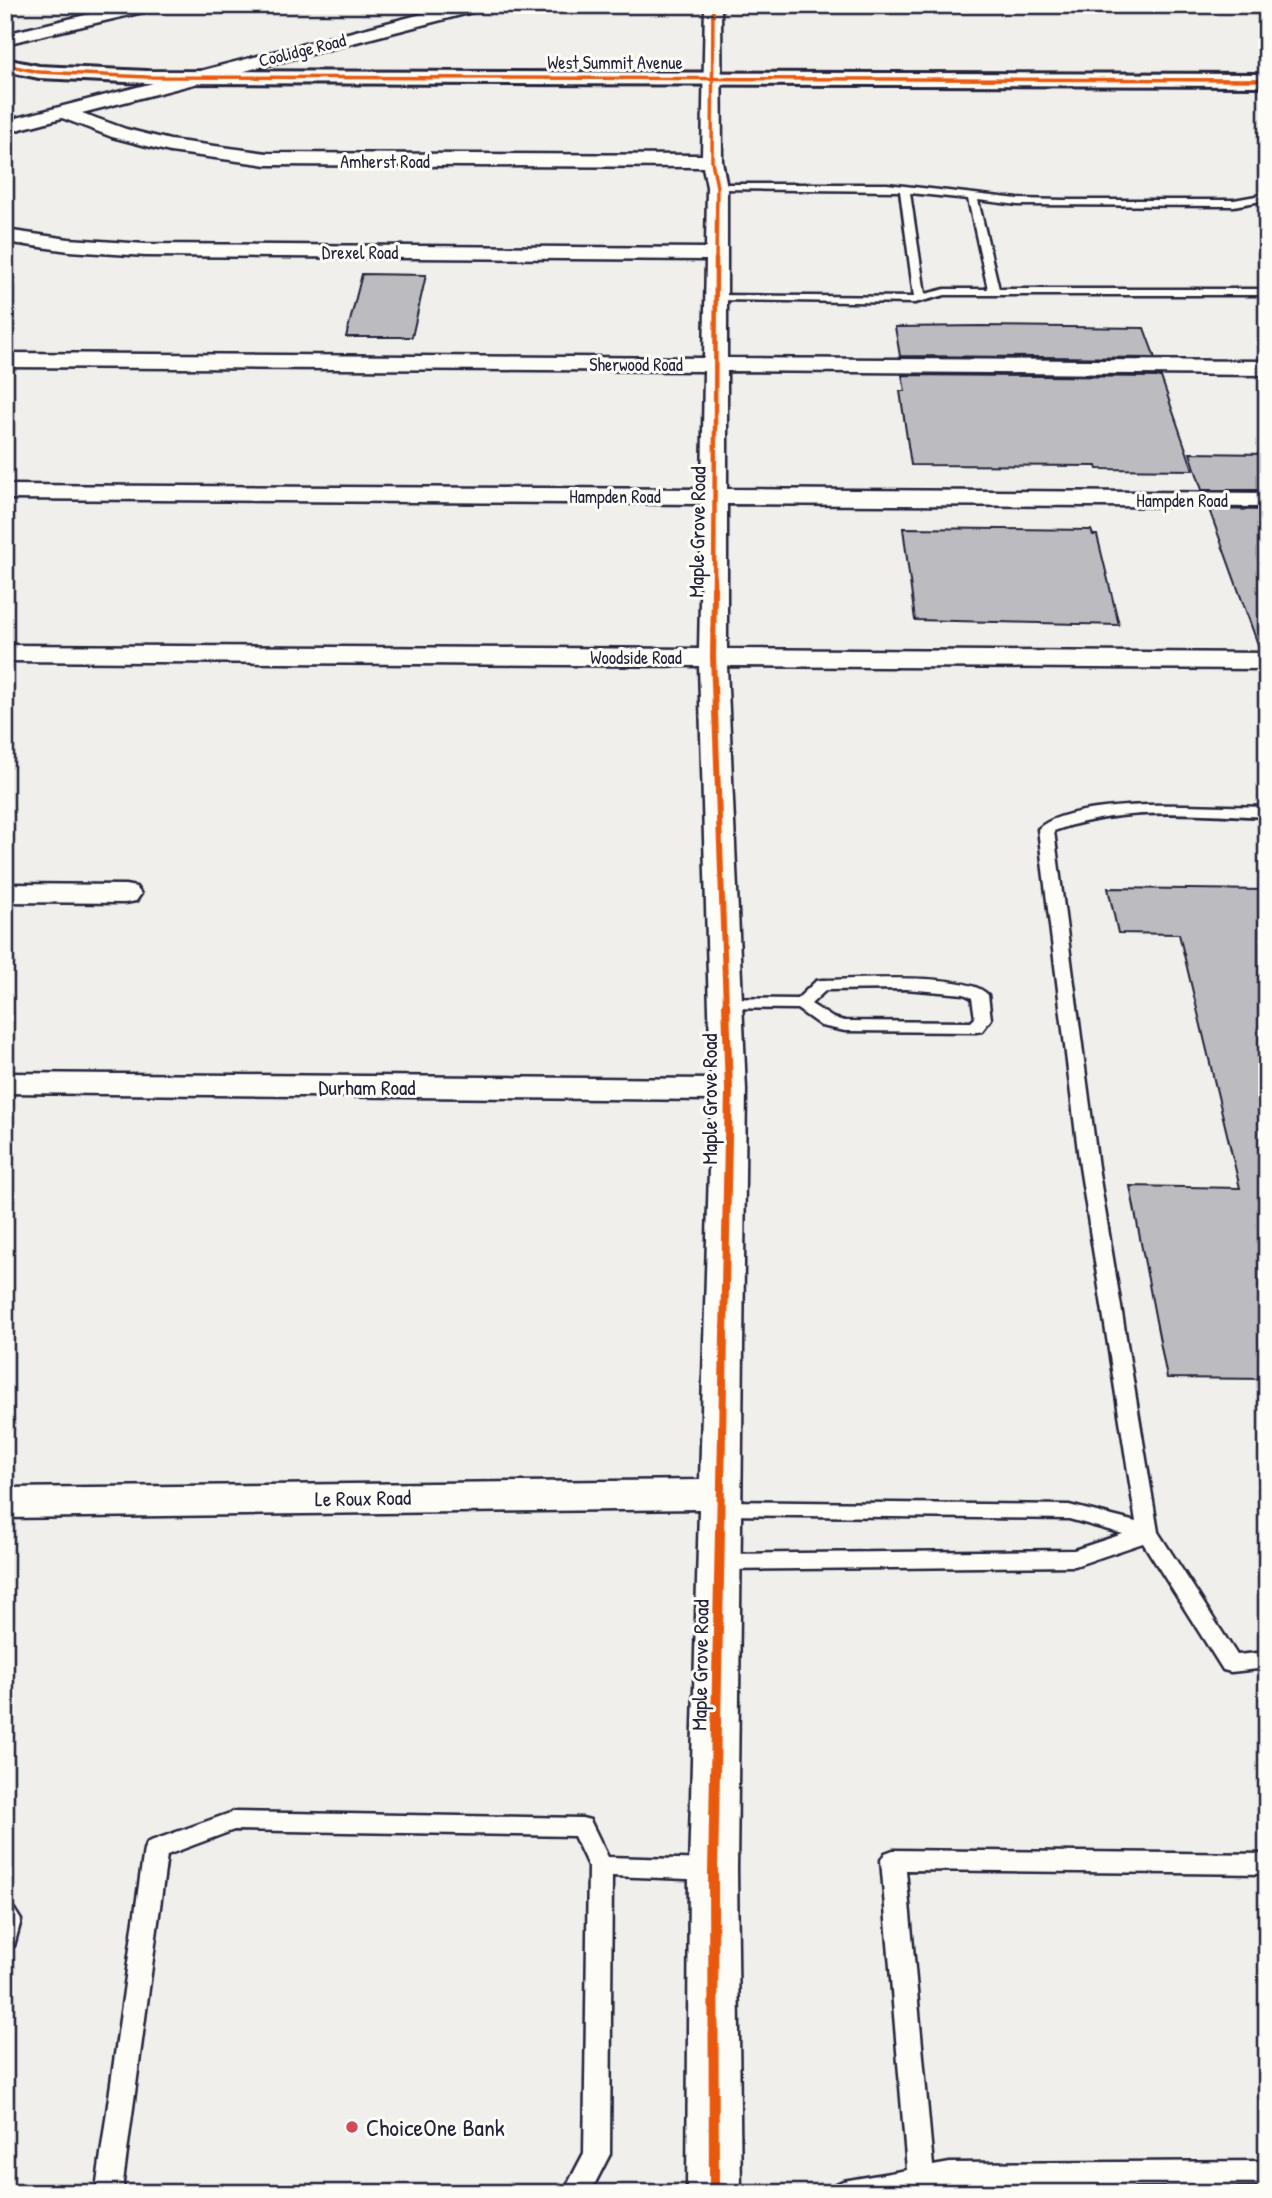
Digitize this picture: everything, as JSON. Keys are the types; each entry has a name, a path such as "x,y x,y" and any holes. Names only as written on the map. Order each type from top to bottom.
{"street":[{"path":"5,39 150,5"},
{"name":"Coolidge Road","path":"5,127 478,5"},
{"name":"Maple Grove Road","path":"713,5 716,364 713,657 729,1090 713,1870 714,2193"},
{"name":"West Summit Avenue","path":"5,65 39,72 199,77 1267,80"},
{"name":"Amherst Road","path":"64,112 119,133 170,146 267,159 714,174"},
{"name":"Drexel Road","path":"5,236 69,245 146,250 715,254"},
{"name":"Sherwood Road","path":"5,360 1267,368"},
{"name":"Hampden Road","path":"5,492 1267,500"},
{"name":"Woodside Road","path":"5,653 1267,661"},
{"path":"5,893 125,894"},
{"name":"Durham Road","path":"5,1083 729,1090"},
{"name":"Le Roux Road","path":"5,1503 720,1501"}],"lane":[{"path":"714,174 1064,203 1234,202 1267,197"},
{"path":"904,188 920,298"},
{"path":"972,197 994,292"},
{"path":"715,297 920,298 945,292 1267,292"},
{"path":"1267,812 1132,810 1072,817 1045,829 1089,1167 1148,1533 1231,1664 1267,1660"},
{"path":"726,1003 801,1003 827,1022 845,1026 976,1027 983,1019 980,995 965,988 822,985 801,1003"},
{"path":"720,1501 1069,1512 1148,1533"},
{"path":"720,1562 1075,1558 1148,1533"},
{"path":"111,2193 112,2169 156,1849 233,1821 582,1827 600,1866 597,2154 576,2193"},
{"path":"922,2179 893,1860 1267,1864"},
{"path":"600,1866 713,1870"},
{"path":"5,1916 9,1920 5,1939"},
{"path":"843,2193 950,2175 1267,2173"}],"building":[{"path":"362,274 426,275 412,337 346,337"},
{"path":"895,327 1144,328 1155,358 900,356"},
{"path":"902,375 1161,377 1193,470 1097,469 1096,466 911,465 900,391 905,391"},
{"path":"1190,453 1267,454 1267,490 1202,490"},
{"path":"1209,509 1267,510 1267,650 1260,650"},
{"path":"903,528 1091,530 1093,535 1097,535 1119,625 915,620"},
{"path":"1108,888 1267,890 1267,1379 1167,1378 1130,1186 1240,1188 1179,934 1118,933"}],"cycle path":[{"path":"713,5 712,161 717,187 713,657 729,1090 713,1870 714,2193"},
{"path":"5,65 39,72 147,77 1267,80"}],"place":[{"name":"ChoiceOne Bank","path":"352,2127"}]}
